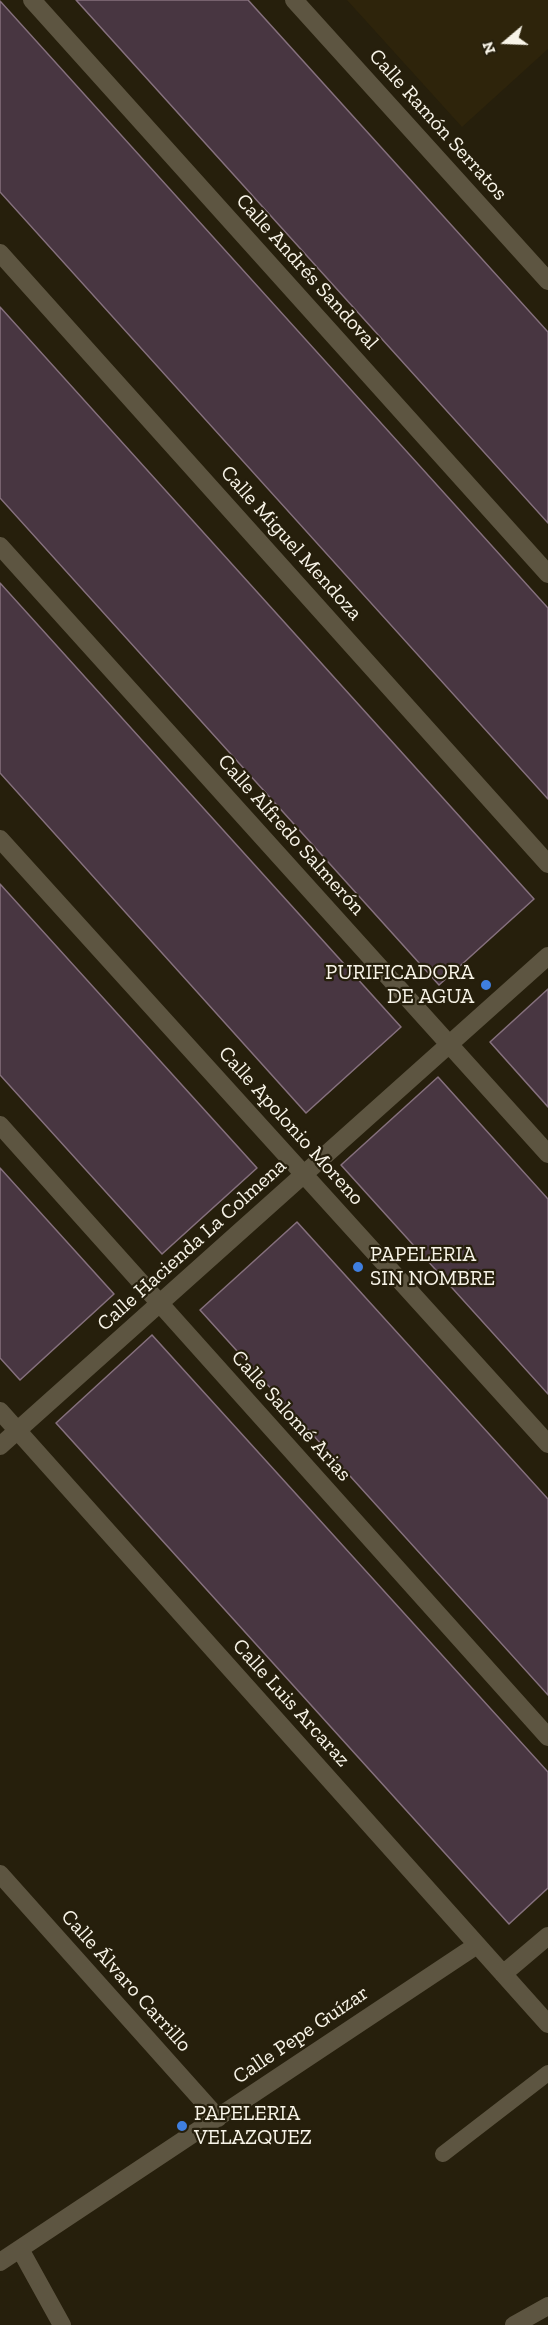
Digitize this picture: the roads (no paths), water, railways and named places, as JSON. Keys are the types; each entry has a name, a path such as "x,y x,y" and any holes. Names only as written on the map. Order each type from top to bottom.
{"street":[{"name":"Calle Andrés Sandoval","path":"32,0 548,573"},
{"name":"Calle Ramón Serratos","path":"294,0 548,281"},
{"name":"Calle Miguel Mendoza","path":"0,253 548,864"},
{"name":"Calle Alfredo Salmerón","path":"0,546 548,1154"},
{"name":"Calle Apolonio Moreno","path":"0,839 548,1444"},
{"name":"Calle Hacienda La Colmena","path":"0,1446 548,956"},
{"name":"Calle Salomé Arias","path":"0,1125 548,1737"},
{"name":"Calle Luis Arcaraz","path":"0,1411 548,2024"},
{"name":"Calle Álvaro Carrillo","path":"0,1874 218,2118"},
{"path":"504,1974 548,1936"},
{"name":"Calle Pepe Guízar","path":"0,2262 477,1946"},
{"path":"20,2249 63,2325"},
{"path":"514,2325 548,2306"}],"lane":[{"path":"443,2154 548,2073"}],"place":[{"name":"PURIFICADORA DE AGUA","path":"486,985"},
{"name":"PAPELERIA SIN NOMBRE","path":"358,1267"},
{"name":"PAPELERIA VELAZQUEZ","path":"182,2126"}]}
